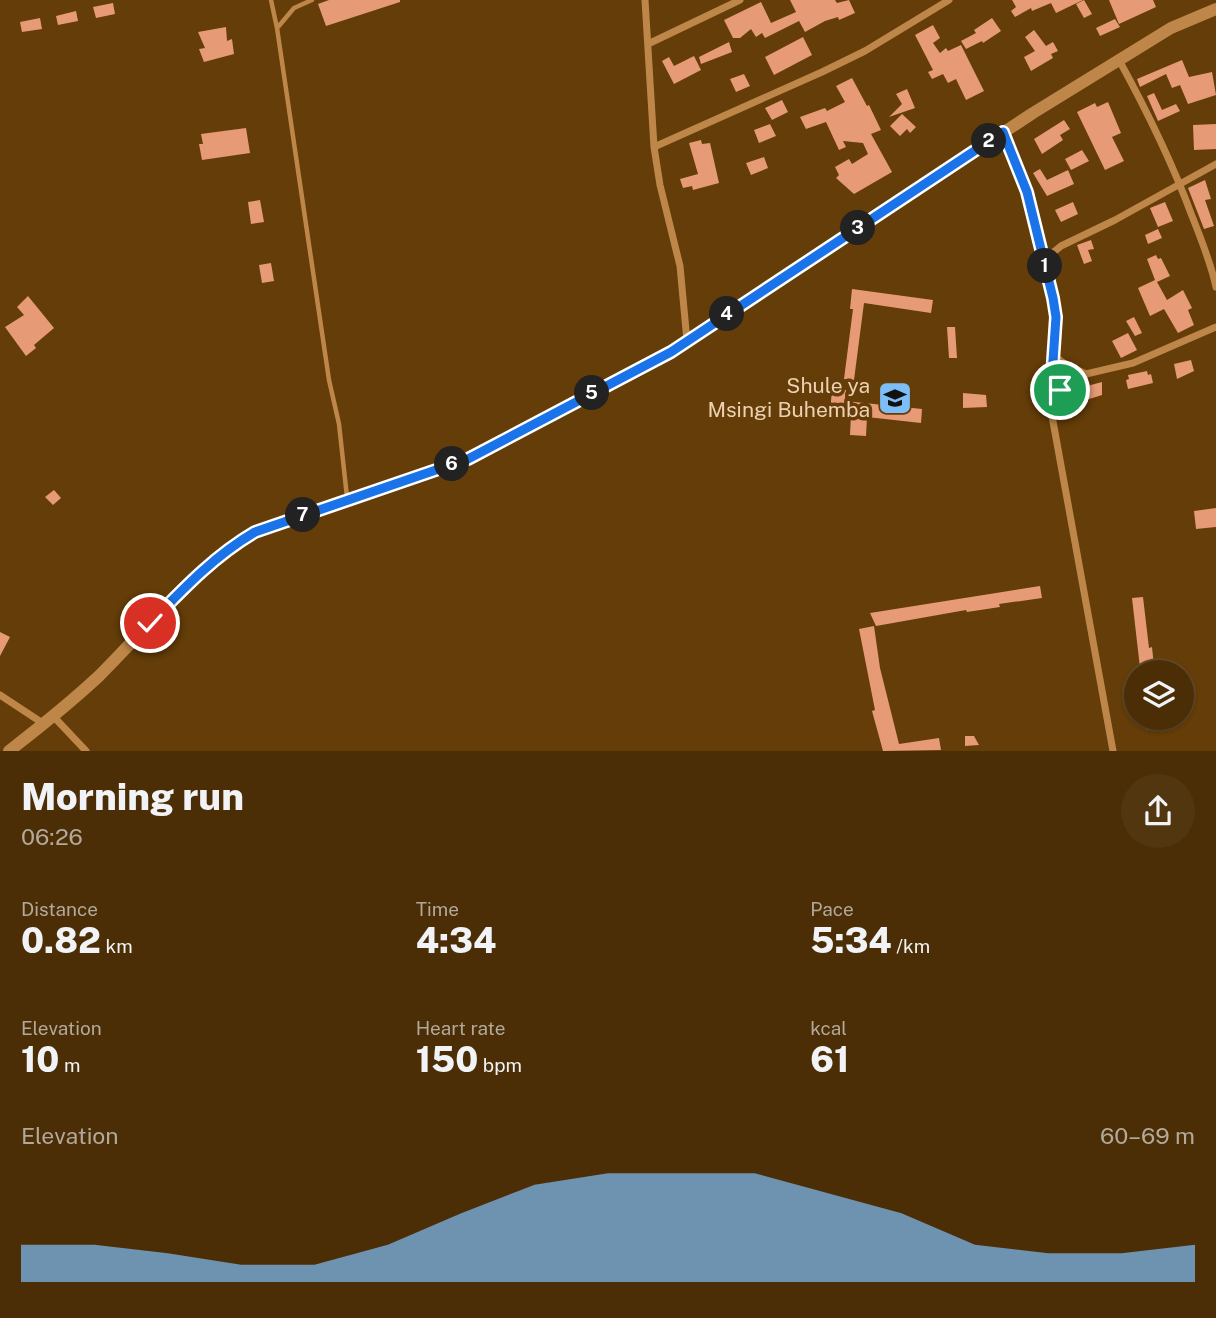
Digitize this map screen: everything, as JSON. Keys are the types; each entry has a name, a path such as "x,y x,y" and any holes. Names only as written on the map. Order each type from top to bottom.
{"main road":[{"path":"9,751 97,677 203,569 231,546 255,532 468,459 687,341 1003,132 1171,28 1216,9"}],"street":[{"path":"645,0 654,147 660,185 680,265 687,341"},
{"path":"648,44 740,0"},
{"path":"654,147 833,67 865,51 949,0"},
{"path":"1119,60 1163,144 1200,235 1216,287"},
{"path":"1003,132 1027,192 1056,317 1050,405 1114,751"},
{"path":"1044,260 1061,246 1216,164"},
{"path":"1050,405 1067,383 1086,374 1133,363 1216,327"},
{"path":"1053,355 1086,374"},
{"path":"0,695 49,720 86,751"}],"lane":[{"path":"271,0 278,28 329,380 339,424 348,500"},
{"path":"278,28 294,8 312,0"}],"building":[{"path":"329,0 400,2 326,26 318,4"},
{"path":"790,0 835,0 837,3 849,0 855,13 839,20 838,17 825,21 805,32 799,21 765,38 762,33 756,37 751,29 740,38 733,38 724,20 761,2 771,23 796,12"},
{"path":"1012,0 1083,0 1056,13 1051,3 1032,11 1031,8 1015,17 1011,11 1016,7"},
{"path":"1084,0 1092,14 1084,18 1076,4"},
{"path":"1109,0 1153,0 1156,7 1119,24"},
{"path":"113,3 115,14 96,18 93,7"},
{"path":"76,11 78,21 58,25 56,16"},
{"path":"40,18 42,29 22,32 20,22"},
{"path":"992,18 1001,31 983,43 982,41 966,49 961,41 976,33 974,30"},
{"path":"1115,19 1120,27 1100,36 1096,28"},
{"path":"933,25 940,38 933,43 940,53 946,48 948,51 961,45 984,91 966,100 956,79 948,83 943,74 932,79 928,72 933,70 915,35"},
{"path":"226,27 227,41 232,39 234,54 204,62 199,49 205,48 198,32"},
{"path":"1034,30 1046,46 1053,42 1058,51 1051,54 1053,58 1031,71 1024,57 1035,51 1025,37"},
{"path":"803,37 812,55 774,75 765,57"},
{"path":"729,42 732,52 701,64 699,57"},
{"path":"694,56 701,70 674,84 662,61 669,57 674,66"},
{"path":"1182,60 1189,77 1212,72 1216,95 1188,104 1180,85 1172,88 1166,74 1140,87 1137,79"},
{"path":"744,74 750,86 736,92 730,79"},
{"path":"852,78 881,130 871,134 892,172 854,194 836,178 839,175 835,167 849,159 852,164 868,154 863,143 843,141 846,147 839,150 826,122 806,129 800,117 825,108 827,111 845,102 836,86"},
{"path":"907,89 915,108 889,117 902,104 896,94"},
{"path":"1154,93 1162,110 1176,104 1180,111 1158,121 1147,96"},
{"path":"782,100 788,112 772,120 765,108"},
{"path":"1108,102 1121,133 1112,137 1124,161 1105,170 1077,112 1095,103 1097,107"},
{"path":"902,114 916,127 910,133 907,129 900,136 890,126"},
{"path":"1064,120 1070,129 1060,135 1063,140 1042,154 1034,139"},
{"path":"770,124 776,136 759,143 754,130"},
{"path":"1216,124 1216,149 1194,150 1193,125"},
{"path":"246,128 250,153 202,160 199,144 203,144 201,134"},
{"path":"701,140 702,144 710,143 719,183 693,190 692,186 683,188 680,179 698,174 689,143"},
{"path":"1082,150 1089,161 1071,170 1065,159"},
{"path":"764,157 768,168 751,175 746,163"},
{"path":"1040,169 1047,180 1068,170 1074,184 1047,196 1033,173"},
{"path":"1205,180 1211,199 1205,200 1214,226 1204,229 1188,188"},
{"path":"260,200 264,222 251,224 248,202"},
{"path":"1073,202 1078,214 1061,222 1055,210"},
{"path":"1165,202 1173,221 1158,227 1150,208"},
{"path":"1158,229 1162,238 1148,244 1145,235"},
{"path":"1091,240 1094,249 1088,250 1092,261 1084,264 1077,245"},
{"path":"1156,255 1158,259 1161,258 1170,276 1157,282 1167,300 1183,290 1192,308 1188,310 1194,325 1178,333 1164,309 1150,316 1138,288 1155,280 1147,259"},
{"path":"271,263 274,281 262,283 259,265"},
{"path":"852,289 933,300 931,313 864,303 854,380 844,379 853,309 850,309"},
{"path":"28,296 54,328 34,345 36,348 26,356 5,327 24,315 17,307"},
{"path":"1134,317 1142,333 1135,336 1126,321"},
{"path":"947,327 955,327 957,358 949,358"},
{"path":"1128,333 1137,350 1121,358 1112,341"},
{"path":"1191,360 1194,371 1177,379 1174,364"},
{"path":"1147,371 1148,375 1151,374 1153,383 1128,389 1128,375"},
{"path":"1102,382 1102,395 1080,402 1076,389"},
{"path":"832,389 846,390 845,401 922,409 921,423 867,417 866,436 850,435 851,414 830,413"},
{"path":"963,393 986,395 987,407 963,408"},
{"path":"54,490 61,498 53,505 45,497"},
{"path":"1216,508 1216,527 1196,529 1194,511"},
{"path":"1040,586 1042,598 999,604 1000,607 966,610 876,626 870,613"},
{"path":"1143,597 1149,648 1152,647 1153,660 1139,660 1132,598"},
{"path":"874,626 880,668 899,744 939,738 941,750 883,751 872,711 875,710 859,629"},
{"path":"0,632 10,637 0,656"},
{"path":"965,736 974,736 979,745 965,746"}],"place":[{"name":"Shule ya Msingi Buhemba","path":"895,398"}],"route":[{"path":"150,623 203,569 231,546 255,532 468,459 671,352 1003,132 1027,192 1053,298 1056,317 1050,405 1060,390"}]}
